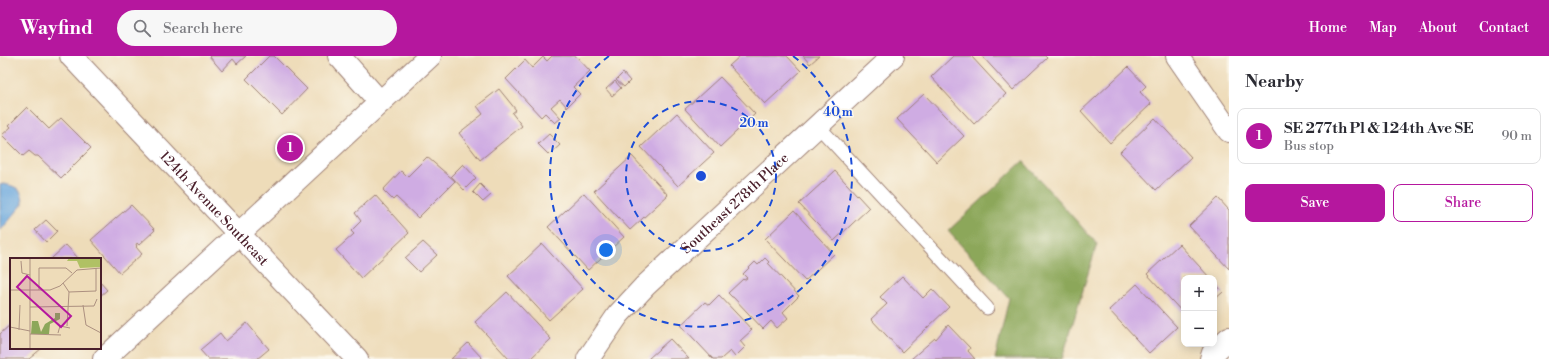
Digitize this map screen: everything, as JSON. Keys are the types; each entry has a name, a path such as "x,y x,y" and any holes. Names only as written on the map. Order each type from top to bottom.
{"street":[{"name":"124th Avenue Southeast","path":"71,56 357,359"},
{"path":"339,56 380,102"},
{"path":"104,359 430,56"},
{"name":"Southeast 278th Place","path":"588,359 618,315 645,286 892,56"},
{"path":"1177,56 1229,131"},
{"path":"1211,359 1213,353 1229,338"}],"lane":[{"path":"818,126 987,308"}],"green space":[{"path":"1023,161 1097,244 1062,359 995,359 1009,298 948,231"}],"water":[{"path":"3,184 18,189 22,195 23,204 0,231 0,185"}],"building":[{"path":"209,56 246,56 237,64 233,59 222,71"},
{"path":"269,56 274,56 307,89 282,115 246,79"},
{"path":"552,56 576,56 590,71 573,87 580,94 567,107 560,99 551,107 561,118 555,123 545,113 541,117 506,79 525,60 532,68 543,57 547,61"},
{"path":"740,56 787,56 801,71 765,104 729,66"},
{"path":"803,56 819,56 810,64"},
{"path":"953,56 971,56 1006,94 974,124 931,77"},
{"path":"982,56 1045,56 1047,58 1013,90"},
{"path":"1128,67 1146,86 1140,92 1151,104 1110,143 1081,111"},
{"path":"623,73 630,81 624,87 616,80"},
{"path":"720,77 755,114 720,147 685,109"},
{"path":"615,81 621,88 612,96 606,89"},
{"path":"499,89 516,110 512,113 522,126 480,160 459,133 483,114 477,106"},
{"path":"924,94 964,136 937,162 897,119"},
{"path":"27,107 49,129 61,118 91,148 61,178 38,156 35,156 29,151 23,156 2,135 11,127 9,125"},
{"path":"677,113 714,153 678,186 641,147"},
{"path":"1155,118 1191,157 1156,190 1120,152"},
{"path":"549,134 560,145 549,155 538,144"},
{"path":"632,156 668,195 630,230 594,191"},
{"path":"427,157 455,181 418,218 396,197 393,200 383,190 401,171 407,177"},
{"path":"463,164 476,178 464,190 451,176"},
{"path":"835,171 869,208 834,241 799,204"},
{"path":"480,184 491,195 483,202 473,192"},
{"path":"584,193 624,237 588,270 548,227"},
{"path":"375,195 409,233 361,278 336,250 354,234 351,231 361,221 355,213"},
{"path":"1218,198 1229,210 1229,269 1189,226"},
{"path":"131,205 155,230 139,245 137,243 136,247 142,254 120,273 91,240"},
{"path":"794,211 834,254 805,281 765,239"},
{"path":"46,220 57,231 46,242 35,230"},
{"path":"423,242 437,255 419,272 405,258"},
{"path":"542,244 583,289 549,320 508,276"},
{"path":"1179,244 1207,275 1181,275 1181,311 1147,274"},
{"path":"66,245 78,258 52,258"},
{"path":"765,258 799,296 783,312 788,318 777,328 771,321 763,329 728,293 743,279 744,280 747,278 743,274 755,262 758,265"},
{"path":"902,276 923,298 932,289 949,307 902,352 871,319 887,304 880,297"},
{"path":"101,283 107,290 101,295"},
{"path":"1137,284 1177,327 1149,353 1109,310"},
{"path":"1217,285 1223,292 1217,297"},
{"path":"507,292 551,339 530,359 509,359 475,322"},
{"path":"719,295 752,330 740,341 745,347 735,357 730,351 721,359 713,359 681,325 705,302 709,305"},
{"path":"247,323 269,349 257,359 208,359 200,350 220,333 226,341"},
{"path":"10,325 10,349 41,349 29,359 0,359 0,334"},
{"path":"948,325 970,348 968,351 975,359 911,359 935,338 936,339"},
{"path":"670,339 689,359 648,359"},
{"path":"468,343 483,359 451,359"}],"place":[{"name":"SE 277th Pl & 124th Ave SE","path":"290,148"}]}
